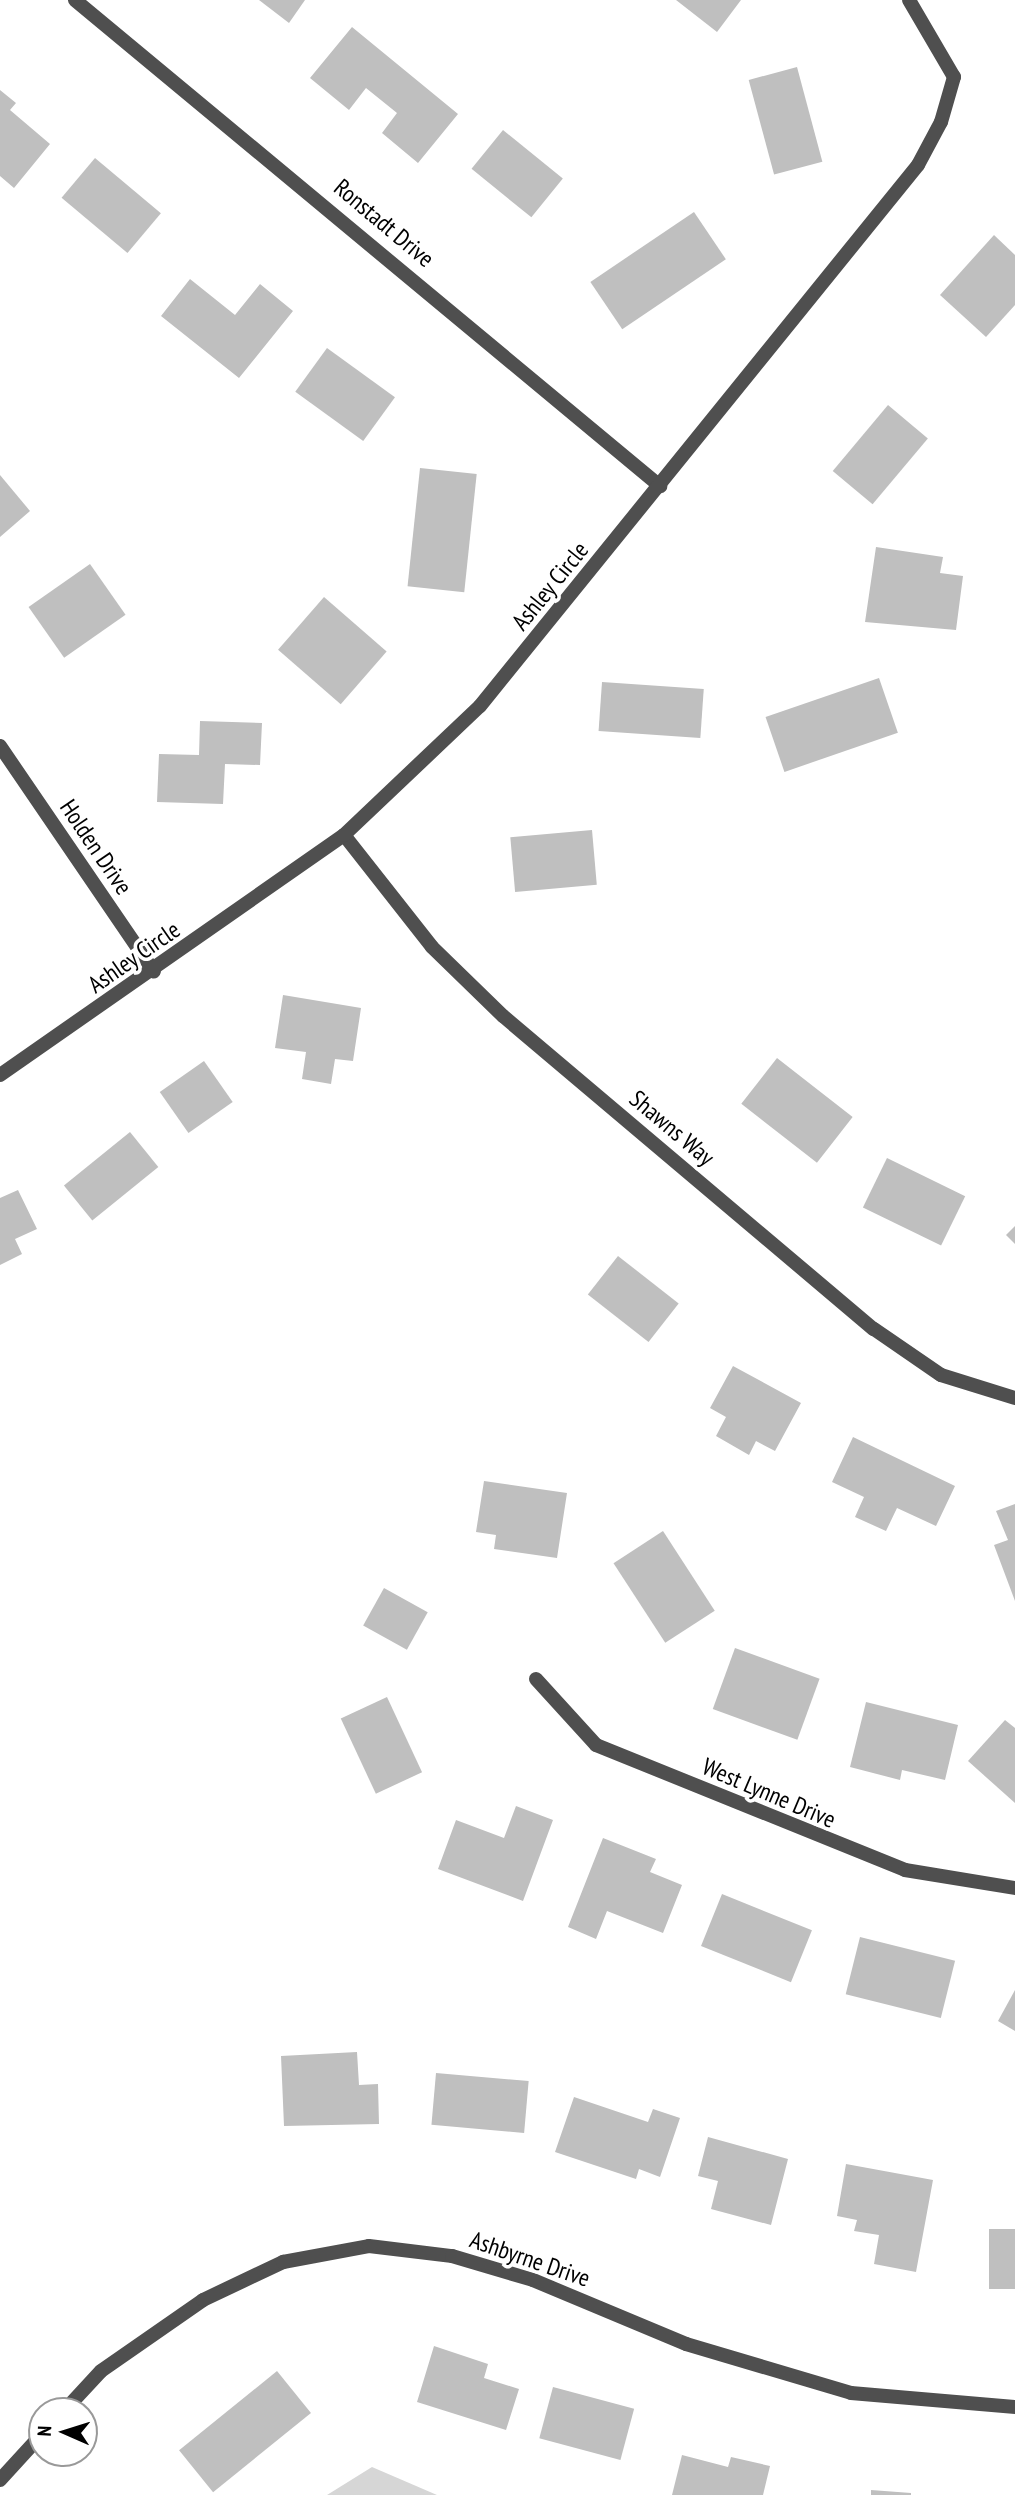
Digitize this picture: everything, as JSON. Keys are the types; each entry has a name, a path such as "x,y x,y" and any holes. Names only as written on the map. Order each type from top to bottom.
{"street":[{"name":"Ronstadt Drive","path":"75,0 660,486"},
{"name":"Ashley Circle","path":"0,1075 154,972 344,835 480,706 878,221 942,122 954,77 909,0"},
{"name":"Holden Drive","path":"0,747 154,972"},
{"name":"Shawns Way","path":"344,835 432,947 503,1016 863,1320 940,1375 1015,1398"},
{"name":"West Lynne Drive","path":"536,1679 596,1745 905,1870 1015,1888"},
{"name":"Ashbyrne Drive","path":"77,2397 101,2371 203,2300 284,2262 369,2246 452,2256 533,2280 686,2344 850,2393 1015,2407"},
{"path":"0,2480 28,2449"}],"shaded area":[{"path":"372,2467 437,2495 327,2495"}],"building":[{"path":"259,0 305,0 289,23"},
{"path":"676,0 741,0 717,32"},
{"path":"352,27 458,114 418,163 382,133 397,113 366,88 349,110 310,78"},
{"path":"797,67 822,162 774,175 749,80"},
{"path":"0,90 16,103 10,110 50,144 14,188 0,176"},
{"path":"503,130 563,178 531,217 472,169"},
{"path":"95,158 161,213 127,253 62,198"},
{"path":"694,212 726,259 622,329 590,282"},
{"path":"994,235 1015,255 1015,305 986,337 940,295"},
{"path":"190,279 235,315 260,284 293,311 239,378 161,316"},
{"path":"327,348 395,397 363,441 295,392"},
{"path":"888,405 928,438 873,504 833,471"},
{"path":"420,468 477,474 464,592 408,586"},
{"path":"0,475 30,511 0,537"},
{"path":"876,547 943,557 940,573 963,576 956,630 865,622"},
{"path":"90,564 126,615 64,658 29,607"},
{"path":"324,597 387,651 341,704 278,650"},
{"path":"879,678 898,733 784,772 766,717"},
{"path":"602,682 704,689 700,738 599,731"},
{"path":"200,721 262,723 260,765 225,764 223,804 157,802 159,754 199,755"},
{"path":"592,830 597,885 515,892 510,837"},
{"path":"283,995 361,1008 353,1061 335,1059 331,1084 302,1079 306,1052 275,1048"},
{"path":"777,1058 853,1117 817,1163 741,1104"},
{"path":"204,1061 233,1102 188,1133 160,1092"},
{"path":"130,1132 158,1167 92,1220 64,1185"},
{"path":"887,1158 965,1196 941,1246 863,1207"},
{"path":"18,1190 37,1229 15,1239 22,1254 0,1265 0,1198"},
{"path":"1015,1226 1015,1244 1006,1235"},
{"path":"618,1256 679,1303 649,1342 588,1295"},
{"path":"733,1366 801,1403 775,1451 756,1441 749,1455 716,1436 726,1417 710,1408"},
{"path":"853,1437 955,1486 936,1526 897,1508 886,1531 855,1517 864,1497 832,1482"},
{"path":"484,1481 567,1493 557,1558 494,1549 496,1535 476,1532"},
{"path":"1015,1504 1015,1601 994,1545 1008,1540 996,1511"},
{"path":"663,1531 715,1611 665,1643 614,1563"},
{"path":"384,1588 428,1612 407,1650 363,1626"},
{"path":"735,1648 820,1679 797,1740 713,1709"},
{"path":"387,1697 422,1772 376,1794 341,1719"},
{"path":"866,1702 958,1725 945,1780 902,1770 900,1780 850,1767"},
{"path":"1005,1720 1015,1728 1015,1803 968,1761"},
{"path":"516,1806 553,1820 523,1901 438,1869 456,1820 504,1838"},
{"path":"603,1838 656,1859 650,1872 682,1885 663,1933 607,1911 596,1939 568,1927"},
{"path":"722,1894 812,1930 791,1982 701,1946"},
{"path":"860,1937 955,1961 941,2018 846,1994"},
{"path":"1015,1990 1015,2031 998,2021"},
{"path":"357,2052 359,2085 378,2084 379,2124 284,2126 281,2056"},
{"path":"436,2073 529,2081 524,2133 431,2125"},
{"path":"574,2097 648,2122 653,2109 680,2118 660,2177 639,2169 636,2179 555,2152"},
{"path":"708,2137 788,2159 771,2225 711,2209 718,2181 698,2176"},
{"path":"846,2164 933,2180 916,2272 874,2264 879,2235 854,2231 857,2220 837,2216"},
{"path":"989,2229 1015,2229 1015,2289 989,2289"},
{"path":"434,2346 488,2364 484,2378 519,2389 506,2430 417,2402"},
{"path":"277,2371 311,2413 213,2492 179,2450"},
{"path":"553,2387 634,2409 620,2460 539,2438"},
{"path":"682,2455 728,2467 731,2457 770,2466 763,2495 672,2495"},
{"path":"871,2490 911,2493 911,2495 871,2495"}]}
